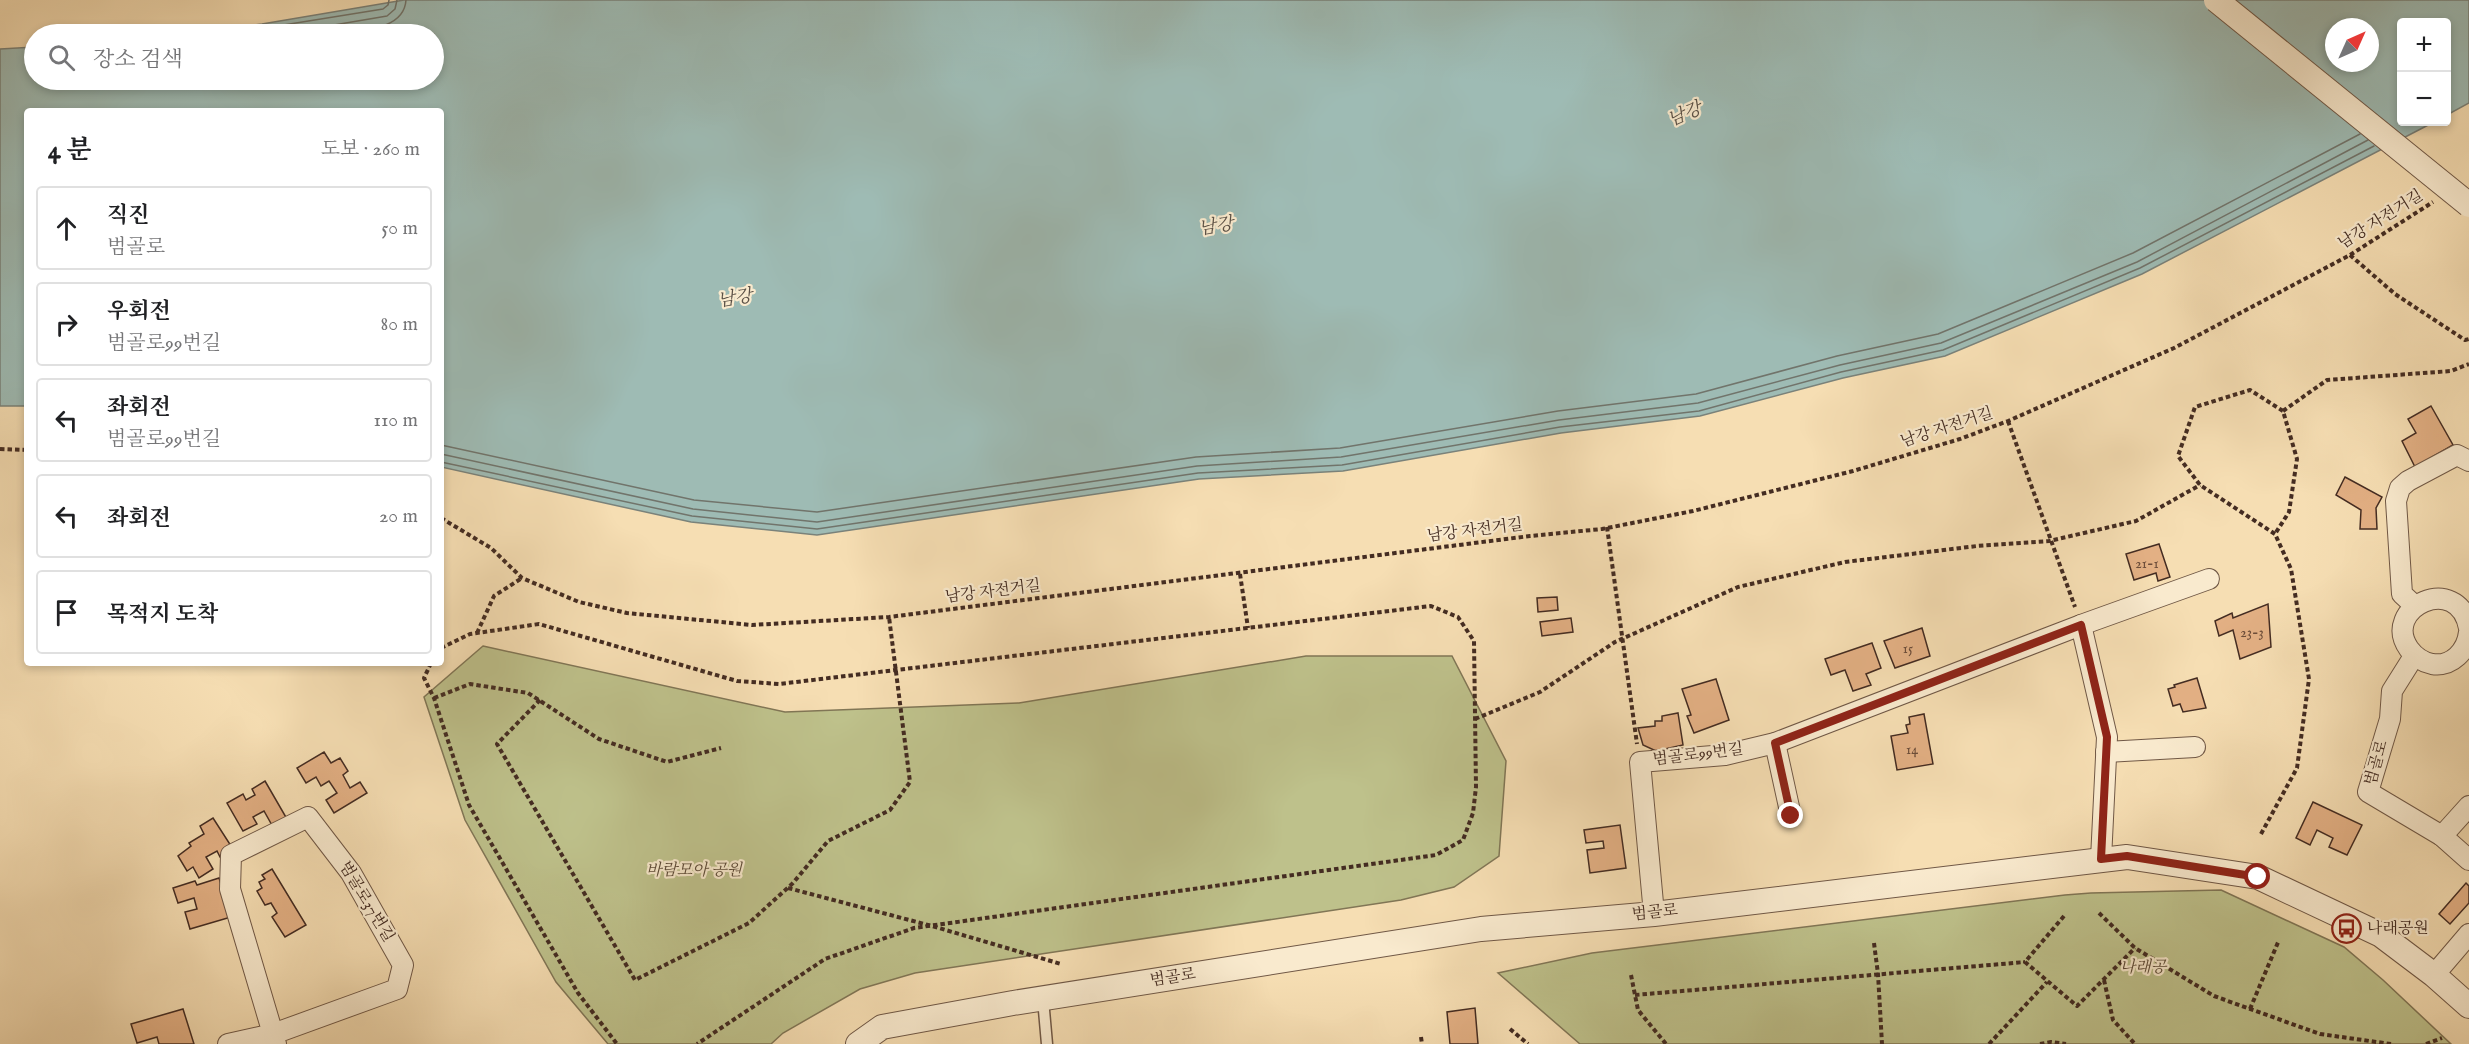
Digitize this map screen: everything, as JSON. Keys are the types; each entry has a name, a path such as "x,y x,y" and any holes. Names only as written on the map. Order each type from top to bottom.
{"street":[{"path":"2216,0 2469,205"},
{"path":"2415,606 2402,594 2396,501 2400,488 2408,481 2457,455 2469,461"},
{"name":"범골로99번길","path":"1654,914 1640,762 1725,755 1775,743 2081,625 2209,579"},
{"path":"2445,599 2462,610 2468,641 2456,658 2446,663 2424,662 2414,656 2407,647 2404,625 2408,614 2424,600 2445,599"},
{"path":"2081,625 2107,737 2101,859"},
{"name":"범골로","path":"2414,656 2392,691 2390,719 2368,792 2442,836 2469,860"},
{"path":"1775,743 1791,816"},
{"path":"2106,753 2195,747"},
{"path":"2442,836 2469,806"},
{"name":"범골로37번길","path":"228,1044 274,1039 397,989 403,965 351,873 308,817 231,855 230,889 274,1039"},
{"name":"범골로","path":"858,1044 882,1027 1481,929 1654,914 2127,856 2258,877 2381,934 2434,975 2469,1006"},
{"path":"2434,975 2469,934"}],"lane":[{"path":"1043,999 1047,1044"}],"path":[{"name":"남강 자전거길","path":"444,520 491,548 522,578 579,602 627,613 752,625 889,617 1607,527 1693,512 1853,471 1960,439 2008,421 2174,348 2350,255 2439,199"},
{"path":"2350,255 2395,294 2465,340 2469,339"},
{"path":"2283,411 2326,380 2451,371 2469,364"},
{"path":"2261,834 2297,768 2309,679 2291,569 2275,534 2200,485 2178,456 2195,407 2250,390 2283,411 2297,459 2289,512 2275,534"},
{"path":"2008,421 2049,541 2081,625"},
{"path":"0,449 24,450"},
{"path":"1475,719 1540,692 1624,638 1738,587 1834,564 1977,546 2049,541 2136,521 2200,485"},
{"path":"1607,527 1640,762"},
{"path":"1240,574 1248,628"},
{"path":"477,633 494,596 522,578"},
{"path":"444,647 477,633 539,624 737,681 778,684 1431,606 1458,617 1474,641 1476,787 1473,813 1463,840 1436,855 914,928 825,959 697,1044"},
{"path":"540,700 497,744 635,980 748,923 788,888 828,841 890,810 910,782 889,617"},
{"path":"430,666 424,678 434,698 469,805 578,993 617,1044"},
{"path":"434,698 470,684 528,693 599,739 667,762 721,748"},
{"path":"788,888 932,926 1061,964"},
{"path":"2099,913 2135,948 2214,996 2320,1034 2391,1044"},
{"path":"1635,995 2025,962 2064,916"},
{"path":"2250,1009 2279,940"},
{"path":"1874,943 1882,1044"},
{"path":"2025,962 2077,1006 2135,948"},
{"path":"1631,975 1638,1010 1666,1044"},
{"path":"2104,979 2113,1020 2135,1044"},
{"path":"1989,1044 2047,982"},
{"path":"1510,1029 1528,1044"},
{"path":"1421,1037 1422,1044"},
{"path":"2426,1044 2442,1038"},
{"path":"2040,1044 2051,1042 2066,1044"}],"green space":[{"name":"바람모아 공원","path":"483,646 785,712 1019,703 1306,656 1452,656 1506,761 1499,856 1454,887 1401,900 915,973 860,989 783,1033 771,1044 608,1044 556,982 465,820 424,697"},
{"name":"나래공","path":"2221,890 2344,947 2451,1044 1580,1044 1498,973 1592,953 2065,895"}],"water":[{"name":"남강","path":"404,0 2469,0 2469,103 2451,113 2451,18 2397,18 2397,126 2426,126 2142,274 1945,356 1843,378 1700,416 1561,433 1343,471 1199,479 817,535 691,522 444,468 444,108 24,108 24,406 0,406 0,49 24,48 24,90 444,90 444,24 262,24"}],"building":[{"path":"2431,406 2453,445 2415,467 2402,441 2416,433 2408,419"},
{"path":"2345,477 2382,497 2376,508 2377,529 2360,529 2361,510 2336,495"},
{"path":"2159,544 2170,577 2158,581 2156,573 2134,580 2126,554"},
{"path":"1557,597 1558,610 1538,612 1537,598"},
{"path":"2268,604 2271,647 2240,659 2233,630 2219,636 2215,621 2232,613 2233,618"},
{"path":"1571,618 1573,632 1542,636 1540,622"},
{"path":"1922,628 1930,656 1895,668 1884,641"},
{"path":"1872,643 1881,668 1866,674 1871,685 1853,691 1845,670 1831,675 1825,659"},
{"path":"2197,678 2206,708 2183,712 2180,704 2173,706 2168,689"},
{"path":"1716,679 1729,720 1694,733 1687,716 1691,715 1682,689"},
{"path":"1678,713 1683,745 1656,751 1643,745 1638,728 1655,726 1655,721 1662,721 1662,716"},
{"path":"1924,714 1933,764 1897,770 1891,736 1908,733 1906,725 1910,724 1909,717"},
{"path":"324,752 331,763 340,758 348,771 343,775 350,788 360,782 367,793 334,813 326,800 337,793 329,781 321,786 316,777 306,783 297,768"},
{"path":"265,781 287,819 273,827 264,811 253,817 257,824 243,831 227,803 243,794 246,800 255,795 252,789"},
{"path":"2313,802 2362,825 2347,855 2329,847 2333,838 2317,830 2310,845 2296,838"},
{"path":"213,818 233,849 220,857 217,851 206,857 213,869 199,878 193,867 187,871 178,856 191,846 189,843 204,834 200,826"},
{"path":"1620,825 1626,868 1590,873 1587,850 1604,848 1603,841 1586,843 1584,830"},
{"path":"272,869 306,925 285,937 272,917 277,913 271,903 265,905 257,891 262,888 259,882 265,879 262,875"},
{"path":"219,878 231,917 190,929 185,912 197,909 194,898 178,903 173,888 195,881 197,885"},
{"path":"2466,883 2469,886 2469,903 2450,924 2439,914"},
{"path":"1475,1008 1478,1044 1450,1044 1447,1012"},
{"path":"183,1009 194,1044 159,1044 157,1037 137,1043 131,1024"}],"place":[{"name":"나래공원","path":"2346,929"}],"route":[{"path":"1791,816 1775,743 2081,625 2107,737 2101,859 2127,856 2258,877"}]}
